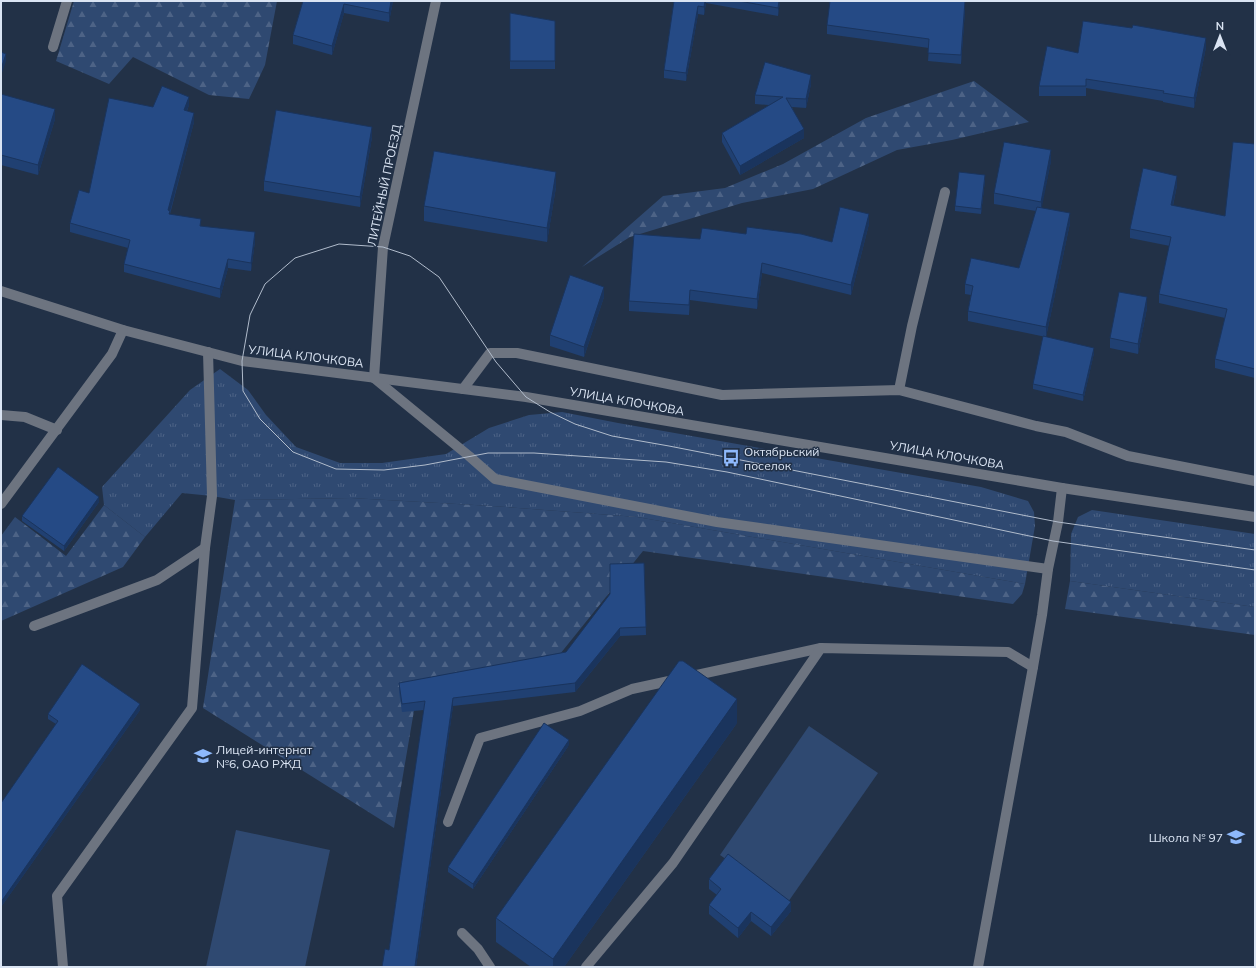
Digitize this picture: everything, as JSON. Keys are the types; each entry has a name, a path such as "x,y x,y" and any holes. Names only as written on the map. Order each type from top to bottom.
{"street":[{"path":"52,47 66,1"},
{"name":"ЛИТЕЙНЫЙ ПРОЕЗД","path":"374,378 383,247 436,1"},
{"path":"899,390 912,326 944,192"},
{"name":"УЛИЦА КЛОЧКОВА","path":"1,291 123,330 242,361 526,397 1062,488 1255,516"},
{"path":"1,504 112,354 123,330"},
{"path":"63,967 57,896 192,708 205,548 212,496 208,352"},
{"path":"463,389 490,353 516,353 722,395 899,390 1036,426 1066,432 1128,456 1255,481"},
{"path":"374,378 470,456 495,479 717,522 1048,569"},
{"path":"1,414 25,417 57,430"},
{"path":"978,967 1033,667 1048,569 1058,522 1062,488"},
{"path":"34,626 157,580 205,548"},
{"path":"448,822 480,738 580,711 632,689 820,648 1008,652 1033,667"},
{"path":"586,967 673,863 820,648"},
{"path":"462,933 478,948 490,967"}],"green space":[{"path":"74,1 277,1 265,65 249,99 209,95 133,57 109,84 56,61"},
{"path":"974,81 1029,122 952,140 897,150 813,189 742,203 630,237 582,267 663,196 725,188 783,164 866,118"},
{"path":"220,369 248,390 266,415 296,447 340,463 382,463 446,454 489,428 529,415 562,412 981,487 1028,501 1034,512 1035,526 1025,584 637,517 492,506 351,498 235,500 182,493 145,537 104,505 102,487 190,390"},
{"path":"351,498 492,506 637,517 1025,584 1022,594 1013,604 643,551 560,654 417,693 394,828 203,708 235,500"},
{"path":"104,505 145,537 123,567 1,621 1,536 15,517 66,556"},
{"path":"1092,510 1255,534 1255,607 1070,581 1071,534 1078,517"},
{"path":"1070,581 1255,607 1255,635 1065,609"},
{"path":"809,726 878,773 788,902 720,855"},
{"path":"236,830 330,850 305,967 206,967"}],"building":[{"path":"303,1 391,1 389,13 344,4 332,46 293,35"},
{"path":"674,1 705,1 704,7 698,6 686,73 664,70"},
{"path":"739,1 779,1 778,8"},
{"path":"830,1 965,1 961,55 928,53 929,39 827,25"},
{"path":"510,13 555,21 555,61 510,61"},
{"path":"1083,21 1132,28 1133,25 1206,38 1194,98 1163,93 1164,91 1086,79 1086,86 1039,86 1047,46 1078,53"},
{"path":"1,52 6,54 1,69"},
{"path":"765,62 811,75 806,99 786,98 804,129 740,166 722,133 783,97 755,95"},
{"path":"162,86 189,97 184,110 194,113 168,210 170,211 169,214 201,219 200,226 255,232 251,263 228,259 220,289 124,264 130,240 70,223 79,190 89,193 109,98 153,107"},
{"path":"1,94 55,109 38,165 1,155"},
{"path":"276,110 372,127 360,197 264,181"},
{"path":"1004,142 1051,150 1041,202 994,193"},
{"path":"1233,142 1255,144 1255,369 1215,359 1227,309 1159,294 1171,237 1130,229 1143,168 1177,176 1171,205 1225,216"},
{"path":"434,151 556,172 547,228 424,206"},
{"path":"959,172 985,175 981,209 955,206"},
{"path":"840,207 869,214 851,285 762,263 757,299 690,290 689,305 629,301 634,234 700,239 702,228 746,234 747,227 801,234 832,242"},
{"path":"1037,207 1070,213 1046,327 968,311 973,286 965,284 971,258 1019,268"},
{"path":"570,275 604,287 584,347 550,335"},
{"path":"1119,292 1147,297 1138,344 1110,338"},
{"path":"1043,336 1094,348 1083,395 1033,384"},
{"path":"58,467 99,497 64,546 22,516"},
{"path":"644,563 646,627 620,628 575,683 453,698 415,966 382,967 385,949 389,950 425,701 402,704 399,683 566,652 610,594 610,564"},
{"path":"679,661 683,661 737,699 553,959 496,918"},
{"path":"82,664 140,704 1,902 1,803 58,721 48,714"},
{"path":"544,723 569,740 473,884 448,867"},
{"path":"728,854 791,902 771,927 751,912 738,928 709,905 721,889 709,879"}],"tram line":[{"path":"1255,550 1058,522 612,436 575,424 550,412 526,397 496,362 439,277 410,256 383,247 339,244 295,258 265,284 250,315 242,361 243,391 260,419 293,452 336,469 384,470 425,465 488,453 534,453 666,462 727,472 1053,541 1255,570"}],"place":[{"name":"Октябрьский поселок","path":"731,458"},
{"name":"Лицей-интернат №6, ОАО РЖД","path":"203,756"},
{"name":"Школа № 97","path":"1236,837"}]}
